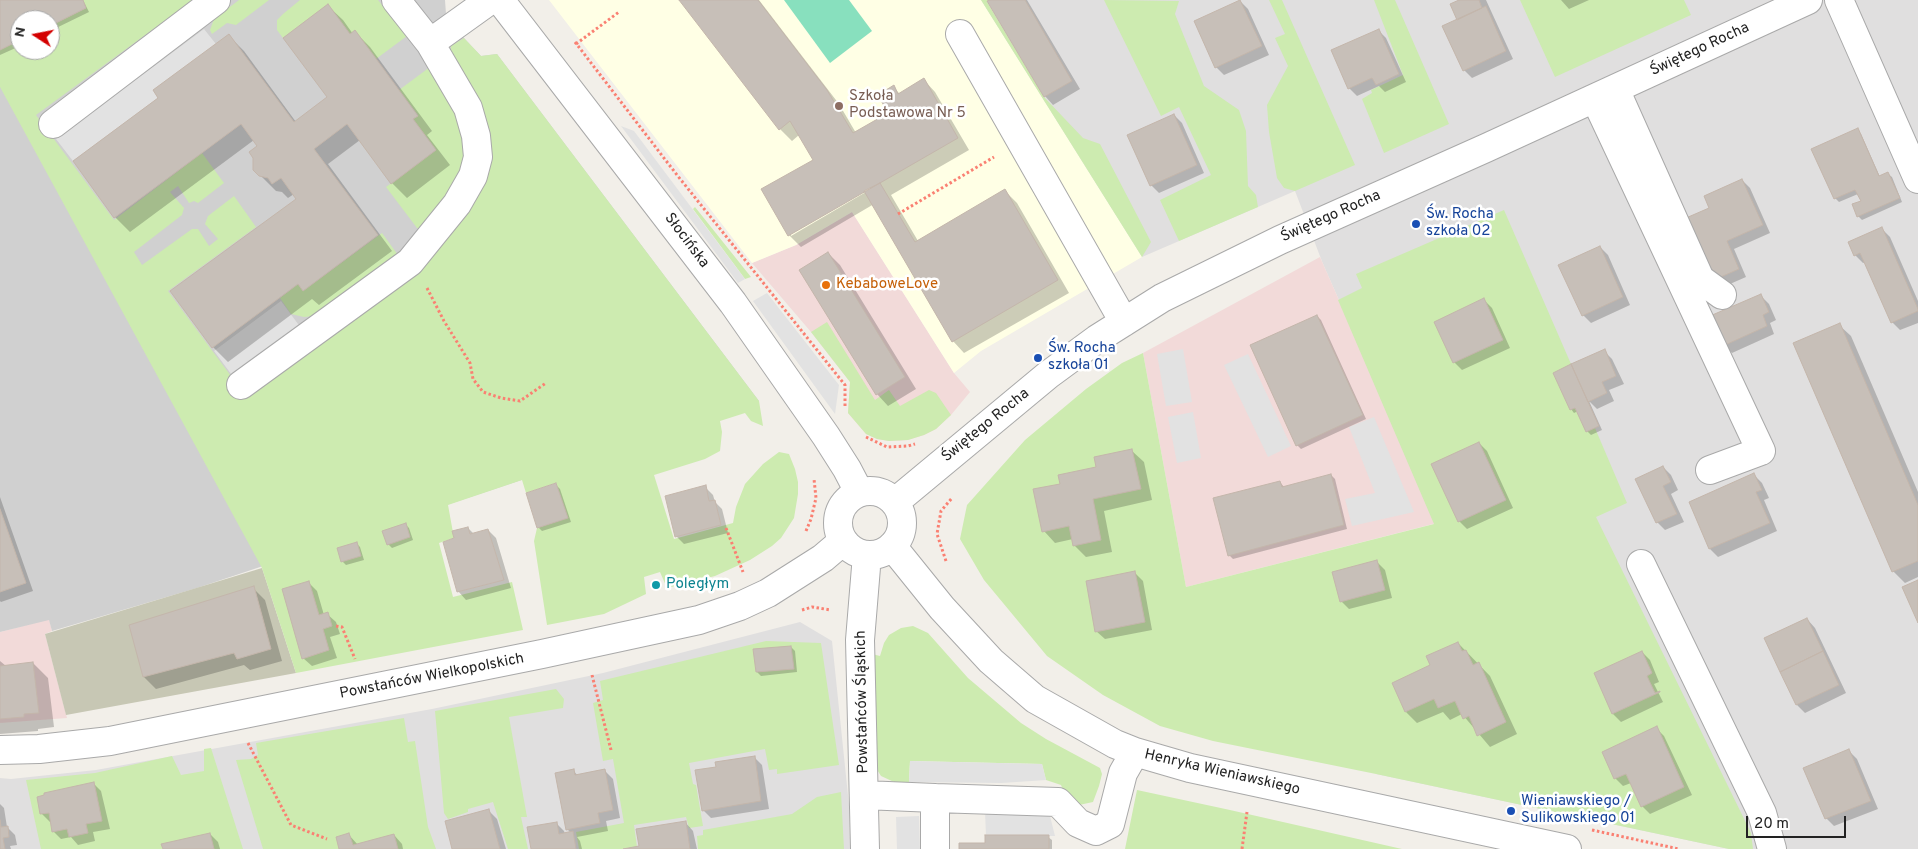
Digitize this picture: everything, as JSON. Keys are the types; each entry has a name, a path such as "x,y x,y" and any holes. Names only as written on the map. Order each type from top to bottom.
{"street":[{"path":"53,124 216,0"},
{"path":"242,385 410,262 458,204 473,176 478,157 476,136 468,108 430,43 396,0"},
{"path":"430,43 490,0"},
{"name":"Słocińska","path":"500,0 733,303 826,436 859,492"},
{"name":"Świętego Rocha","path":"894,502 1041,381 1097,339 1162,298 1280,240 1808,0"},
{"path":"1839,0 1918,179"},
{"path":"960,34 1124,322"},
{"path":"1605,93 1700,279 1722,295"},
{"path":"1605,93 1761,451 1710,470"},
{"path":"868,490 878,491 887,495 894,502 899,508 902,524 897,540 880,550 853,551 843,541 837,522 843,504 850,497 868,490"},
{"name":"Powstańców Wielkopolskich","path":"0,750 40,749 110,741 542,654 699,620 740,606 768,593 822,558 843,541"},
{"name":"Henryka Wieniawskiego","path":"880,550 942,608 991,661 1035,699 1082,727 1135,752 1190,768 1575,838"},
{"name":"Powstańców Śląskich","path":"865,849 860,640 880,550"},
{"path":"1641,564 1762,813 1772,849"},
{"path":"864,795 1058,802 1078,823 1096,831 1110,824 1123,773 1135,752"},
{"path":"935,798 935,849"}],"path":[{"path":"576,44 619,12"},
{"path":"570,36 677,175 846,385 844,411"},
{"path":"898,214 1021,141"},
{"path":"410,262 429,291 444,321 470,364 473,379 483,392 500,398 520,401 546,383"},
{"path":"862,433 867,439 887,447 908,446 919,442"},
{"path":"805,532 812,519 816,498 814,470"},
{"path":"947,565 937,534 941,511 957,491"},
{"path":"726,528 740,566"},
{"path":"794,612 812,607 832,610 836,614"},
{"path":"336,626 342,627 356,662"},
{"path":"590,667 611,750"},
{"path":"246,738 254,757 291,825 326,839"},
{"path":"1242,849 1248,804"},
{"path":"1575,838 1679,849"}],"shaded area":[{"path":"114,0 445,0 446,14 464,38 481,56 497,54 759,401 197,588 52,631 49,620 0,632 0,64 14,60 60,60 60,42"},
{"name":"Szkoła Podstawowa Nr 5","path":"549,0 981,0 1142,257 981,351 954,373 852,212 796,245 752,263"},
{"path":"981,0 1918,0 1918,849 1729,849 1376,774 1437,523 1323,264 1295,191 1142,257"},
{"path":"204,29 216,44 153,90 158,98 73,161 56,139"},
{"path":"621,126 634,131 745,279 738,283"},
{"path":"852,212 954,373 970,392 951,415 936,429 908,440 889,441 877,439 866,434 848,413 850,382 811,332 752,263 796,245"},
{"path":"1320,257 1437,523 1186,587 1143,353"},
{"path":"767,293 839,385 835,414 753,301"},
{"path":"281,301 304,332 237,382 214,351"},
{"path":"1183,349 1192,402 1166,406 1157,354"},
{"path":"1248,354 1291,446 1268,457 1224,365"},
{"path":"1193,412 1201,458 1177,463 1168,417"},
{"path":"1374,417 1414,512 1352,526 1345,499 1375,493 1349,427"},
{"path":"262,568 296,673 66,715 45,634"},
{"path":"49,619 52,631 45,634 67,718 0,723 0,632"},
{"path":"800,622 832,641 849,805 850,849 0,849 0,778 11,779 96,770 432,709 603,673"},
{"path":"910,761 1042,764 1046,780 1001,783 909,782"},
{"path":"985,811 1049,812 1055,836 986,836"},
{"path":"919,816 920,849 897,849 896,817"}],"green space":[{"path":"83,0 193,0 36,115 114,220 202,153 224,183 198,203 194,201 189,203 178,186 170,192 184,208 182,215 134,252 142,265 192,229 198,229 209,246 218,239 205,224 208,216 234,196 256,227 168,291 245,395 482,184 451,55 451,46 464,38 481,56 497,54 759,401 763,426 751,421 745,413 720,421 722,432 720,451 705,459 654,475 674,539 733,523 736,507 745,484 763,464 779,452 789,454 798,482 794,518 781,538 750,560 715,576 667,588 660,572 644,577 646,594 604,614 547,625 534,541 537,528 567,518 556,483 526,493 522,480 448,505 454,538 439,543 453,597 512,582 523,630 296,673 262,568 0,87 0,50 10,45 10,60 60,60 60,21 86,8"},
{"path":"239,0 269,0 236,25 227,23 212,34 210,30 214,19"},
{"path":"300,0 378,0 407,36 376,59 350,34 328,4 283,38 277,30 277,20"},
{"path":"784,0 849,0 872,31 830,63"},
{"path":"981,0 990,0 987,2 1044,97 1083,138 1100,144 1151,242 1142,257"},
{"path":"1104,0 1179,1 1175,14 1204,86 1239,110 1246,131 1248,186 1256,195 1258,207 1179,241 1160,200 1211,175 1179,107 1161,116"},
{"path":"1269,0 1282,0 1355,165 1295,191 1284,188 1277,178 1269,132 1267,105 1288,66 1275,38 1285,34"},
{"path":"1374,0 1395,0 1449,124 1384,153 1362,99 1372,93 1371,90 1403,75"},
{"path":"1520,0 1684,0 1691,15 1555,77"},
{"path":"430,67 462,124 467,142 464,165 456,183 420,229 417,228 386,187 436,150 413,119 418,115 399,90"},
{"path":"695,207 751,277 745,279 693,209"},
{"path":"1504,210 1571,364 1595,428 1627,503 1596,517 1751,833 1753,849 1729,849 1213,741 1160,726 1103,695 1047,656 984,580 960,539 967,505 1025,440 1086,389 1122,363 1143,353 1186,587 1434,524 1338,300 1362,288 1356,274"},
{"path":"382,233 398,255 314,316 304,317 291,314 280,298 298,284 303,291"},
{"path":"827,322 875,400 889,390 900,406 929,390 936,393 951,415 936,429 908,440 889,441 877,439 866,434 848,413 850,382 811,332"},
{"path":"913,626 928,633 968,678 1021,723 1046,739 1100,768 1102,774 1093,802 1079,805 1065,794 1061,785 1046,780 1042,764 910,761 909,782 894,782 881,776 874,765 872,654 880,656 889,635 901,628"},
{"path":"766,641 821,643 839,765 777,774 777,769 769,770 765,749 689,763 693,784 696,785 703,826 689,828 686,817 634,825 637,847 623,849 579,849 576,832 624,823 613,759 603,761 593,703 603,700 600,681"},
{"path":"556,689 564,699 563,708 509,717 527,817 521,817 528,849 508,849 493,802 468,809 468,812 448,819 444,813 435,711"},
{"path":"404,718 408,742 415,741 428,827 436,849 263,849 236,760 251,759 258,755 256,743"},
{"path":"211,748 243,849 41,849 26,780 95,773 172,756 181,775 204,771 204,749"},
{"path":"1137,790 1230,810 1402,849 1125,849"},
{"path":"841,792 844,849 698,849 697,836 703,835 703,830 792,814 817,797"}],"building":[{"path":"0,0 83,0 86,8 60,21 60,10 10,10 10,45 0,50"},
{"path":"679,0 758,0 827,90 853,133 888,113 878,95 894,85 898,94 924,78 958,138 788,236 761,189 813,160 790,121 779,130"},
{"path":"1025,0 1072,81 1044,97 987,1"},
{"path":"1240,0 1262,46 1215,68 1194,21"},
{"path":"1459,0 1479,0 1482,8 1457,20 1450,4"},
{"path":"328,4 350,34 355,30 418,116 413,119 436,150 391,184 347,124 314,149 378,235 303,291 298,284 212,348 170,291 296,199 281,178 272,184 268,178 259,176 253,170 253,158 249,152 257,146 241,124 114,218 73,161 158,98 153,90 229,34 294,122 327,97 283,38"},
{"path":"1486,6 1506,51 1463,71 1442,26"},
{"path":"1379,29 1399,74 1376,85 1372,78 1348,89 1331,50"},
{"path":"1174,114 1197,165 1150,186 1127,135"},
{"path":"1858,128 1879,176 1888,172 1900,198 1857,217 1852,204 1861,201 1855,190 1834,199 1811,149"},
{"path":"1742,179 1763,225 1727,241 1739,269 1714,280 1686,218 1709,208 1704,196"},
{"path":"880,183 915,242 1005,189 1058,280 952,342 864,191"},
{"path":"1882,227 1918,309 1918,311 1891,323 1860,253 1854,256 1848,242"},
{"path":"1600,246 1623,297 1582,316 1558,265"},
{"path":"828,252 905,377 876,395 799,270"},
{"path":"1761,294 1769,312 1763,315 1767,326 1723,346 1710,316"},
{"path":"1484,298 1503,340 1453,363 1434,322"},
{"path":"1317,315 1363,415 1296,446 1250,345"},
{"path":"1840,323 1918,505 1918,561 1892,572 1793,343"},
{"path":"1605,349 1616,376 1602,382 1607,393 1588,402 1571,364"},
{"path":"1571,364 1599,426 1586,432 1575,408 1570,410 1553,373"},
{"path":"1479,442 1506,500 1458,522 1431,464"},
{"path":"1132,449 1141,489 1093,499 1101,540 1073,546 1069,526 1042,532 1033,489 1060,484 1058,475 1096,467 1094,457"},
{"path":"1663,466 1671,482 1663,486 1677,514 1656,523 1635,479"},
{"path":"1754,473 1762,490 1756,492 1770,523 1709,549 1689,502"},
{"path":"1331,474 1344,525 1228,556 1213,498 1280,481 1282,487"},
{"path":"556,483 568,518 537,528 526,493"},
{"path":"706,485 709,501 715,500 721,525 675,537 665,496"},
{"path":"0,509 26,583 0,592"},
{"path":"406,523 410,537 387,545 382,531"},
{"path":"468,527 470,534 488,529 504,580 457,592 443,542 454,538 452,531"},
{"path":"357,542 361,556 341,562 337,548"},
{"path":"1377,560 1385,590 1340,602 1332,572"},
{"path":"1135,571 1145,622 1095,632 1086,581"},
{"path":"1918,580 1918,623 1902,587"},
{"path":"309,581 319,615 328,612 332,626 323,629 329,650 302,659 282,589"},
{"path":"254,586 271,649 237,659 234,653 143,677 129,625"},
{"path":"1807,618 1823,651 1780,672 1764,638"},
{"path":"1458,642 1462,651 1466,650 1473,665 1479,662 1506,722 1477,736 1469,716 1463,719 1455,701 1438,708 1434,699 1405,712 1392,683 1430,665 1426,656"},
{"path":"791,646 794,669 756,672 753,649"},
{"path":"1642,651 1652,673 1647,676 1655,693 1660,692 1612,714 1594,673"},
{"path":"1823,651 1839,685 1796,705 1780,672"},
{"path":"33,662 39,713 24,714 24,717 0,719 0,666"},
{"path":"1657,726 1684,787 1641,807 1626,774 1614,779 1602,752"},
{"path":"1849,749 1871,801 1825,819 1803,768"},
{"path":"755,756 761,801 702,811 695,770 716,767 715,762"},
{"path":"574,769 575,775 605,769 613,810 598,813 600,823 566,830 555,773"},
{"path":"94,782 102,821 86,824 88,833 69,837 67,829 52,832 49,813 40,814 37,797 44,795 44,793"},
{"path":"489,809 500,849 452,849 445,821"},
{"path":"0,820 1,827 8,826 9,837 3,838 5,849 0,849"},
{"path":"686,821 690,849 623,849 639,846 636,829"},
{"path":"557,822 559,834 573,831 576,849 531,849 527,827"},
{"path":"210,833 214,849 163,849 161,844"},
{"path":"349,833 353,845 394,834 398,849 339,849 336,837"},
{"path":"985,835 1049,835 1049,849 959,849 959,843 985,843"}],"place":[{"name":"Szkoła Podstawowa Nr 5","path":"839,106"},
{"name":"Św. Rocha szkoła 02","path":"1416,224"},
{"name":"KebaboweLove","path":"826,285"},
{"name":"Św. Rocha szkoła 01","path":"1038,358"},
{"name":"Poległym","path":"656,585"},
{"name":"Wieniawskiego / Sulikowskiego 01","path":"1511,811"}]}
